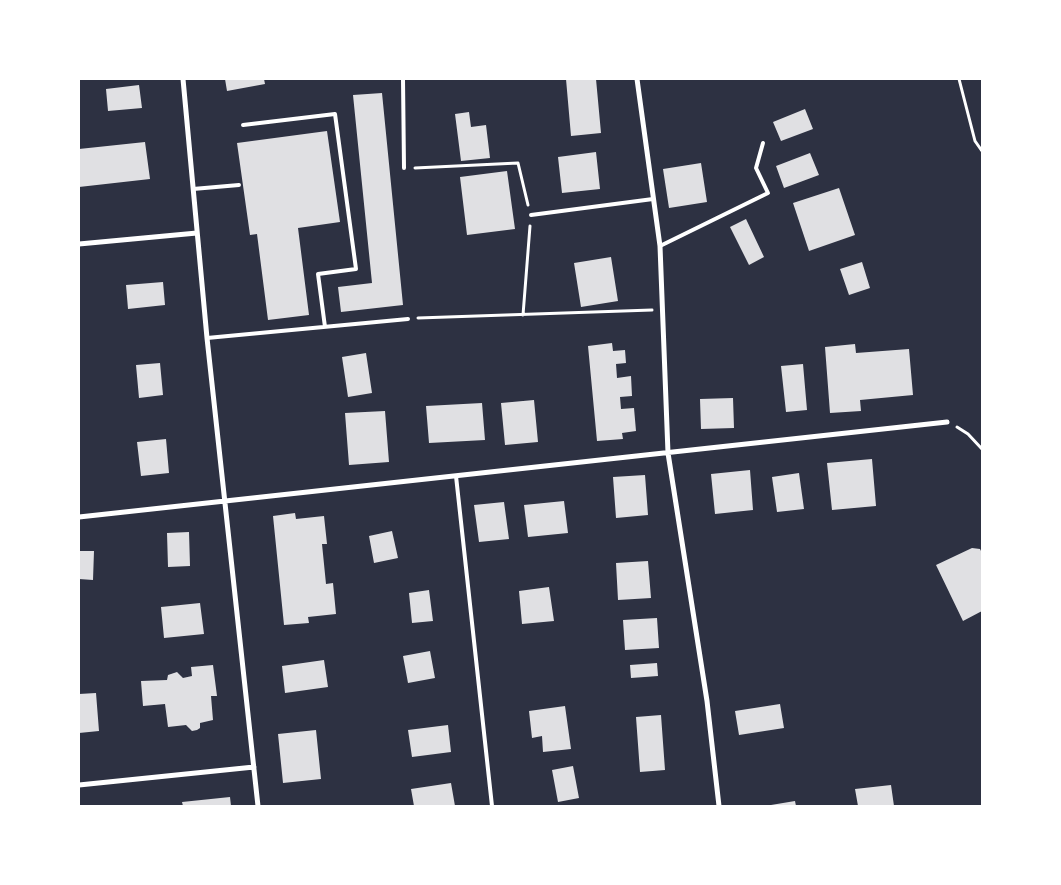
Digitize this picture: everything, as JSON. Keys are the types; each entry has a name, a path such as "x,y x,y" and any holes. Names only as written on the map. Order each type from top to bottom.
{"street":[{"path":"182,79 224,501 258,806"},
{"path":"637,79 660,246 668,454 707,701 719,806"},
{"path":"79,244 196,233"},
{"path":"79,517 947,422"},
{"path":"79,785 254,768"}],"lane":[{"path":"403,79 404,168"},
{"path":"243,125 336,114 356,270 318,274 325,327"},
{"path":"660,246 768,193 756,168 763,143"},
{"path":"193,189 239,185"},
{"path":"531,215 653,199"},
{"path":"207,338 408,319"},
{"path":"456,476 492,806"}],"path":[{"path":"959,79 975,141 982,151"},
{"path":"404,168 518,163 531,215 522,315"},
{"path":"408,319 662,310"},
{"path":"947,422 968,434 982,449"}],"building":[{"path":"225,79 264,79 265,84 227,91"},
{"path":"566,79 596,79 601,133 571,136"},
{"path":"139,85 142,108 108,111 106,89"},
{"path":"382,93 403,305 341,312 338,287 372,283 353,95"},
{"path":"805,109 813,129 781,141 773,122"},
{"path":"469,112 471,127 486,125 490,158 461,161 455,114"},
{"path":"327,131 340,222 298,228 309,315 268,320 257,234 250,235 237,143"},
{"path":"145,142 150,179 79,187 79,149"},
{"path":"596,152 600,189 562,193 558,157"},
{"path":"810,153 819,175 784,188 776,166"},
{"path":"701,163 707,202 669,208 663,169"},
{"path":"507,171 515,229 467,235 460,177"},
{"path":"839,188 855,235 809,251 793,203"},
{"path":"746,219 764,257 749,265 730,227"},
{"path":"611,257 618,301 581,307 574,263"},
{"path":"862,262 870,288 849,295 840,269"},
{"path":"163,282 165,305 128,309 126,285"},
{"path":"612,343 613,351 625,350 626,363 616,364 617,378 631,376 632,396 620,397 621,409 634,408 636,431 622,433 623,439 597,441 588,346"},
{"path":"855,344 856,353 909,349 913,395 860,400 861,411 830,413 825,347"},
{"path":"366,353 372,393 348,397 342,357"},
{"path":"160,363 163,395 139,398 136,365"},
{"path":"803,364 807,410 786,412 781,366"},
{"path":"733,398 734,428 701,429 700,399"},
{"path":"534,400 538,442 505,445 501,403"},
{"path":"482,403 485,440 429,443 426,406"},
{"path":"385,411 389,462 349,465 345,413"},
{"path":"166,439 169,473 141,476 137,442"},
{"path":"872,459 876,506 832,510 827,463"},
{"path":"750,470 753,510 715,514 711,474"},
{"path":"799,473 804,509 777,512 772,477"},
{"path":"645,475 648,515 616,518 613,477"},
{"path":"564,501 568,533 528,537 524,505"},
{"path":"504,502 509,539 479,542 474,505"},
{"path":"295,513 296,519 324,516 327,544 322,544 326,584 333,583 336,614 308,617 309,623 284,625 273,516"},
{"path":"392,531 398,558 374,563 369,536"},
{"path":"189,532 190,566 168,567 167,533"},
{"path":"972,548 980,549 982,553 982,611 963,621 936,565"},
{"path":"79,551 94,551 93,580 79,579"},
{"path":"648,561 651,598 618,600 616,563"},
{"path":"549,587 554,621 522,624 519,591"},
{"path":"429,590 433,621 412,623 409,593"},
{"path":"200,603 204,634 164,638 161,607"},
{"path":"657,618 659,648 625,650 623,620"},
{"path":"430,651 435,678 408,683 403,656"},
{"path":"324,660 328,687 285,693 282,666"},
{"path":"657,663 658,676 631,678 630,665"},
{"path":"213,665 217,696 211,696 213,720 200,723 200,728 197,730 192,731 186,725 168,727 165,704 143,706 141,681 167,680 168,675 177,672 183,678 192,676 191,667"},
{"path":"96,693 99,731 79,733 79,694"},
{"path":"780,704 784,728 739,735 735,711"},
{"path":"565,706 571,749 543,752 542,736 532,738 529,711"},
{"path":"661,715 665,770 640,772 636,717"},
{"path":"448,725 451,752 412,757 408,730"},
{"path":"316,730 321,779 283,783 278,734"},
{"path":"573,766 579,798 558,802 552,770"},
{"path":"451,783 455,806 414,806 411,789"},
{"path":"891,785 894,806 858,806 855,789"},
{"path":"230,797 231,806 183,806 182,802"},
{"path":"795,801 796,806 771,806 771,805"}]}
